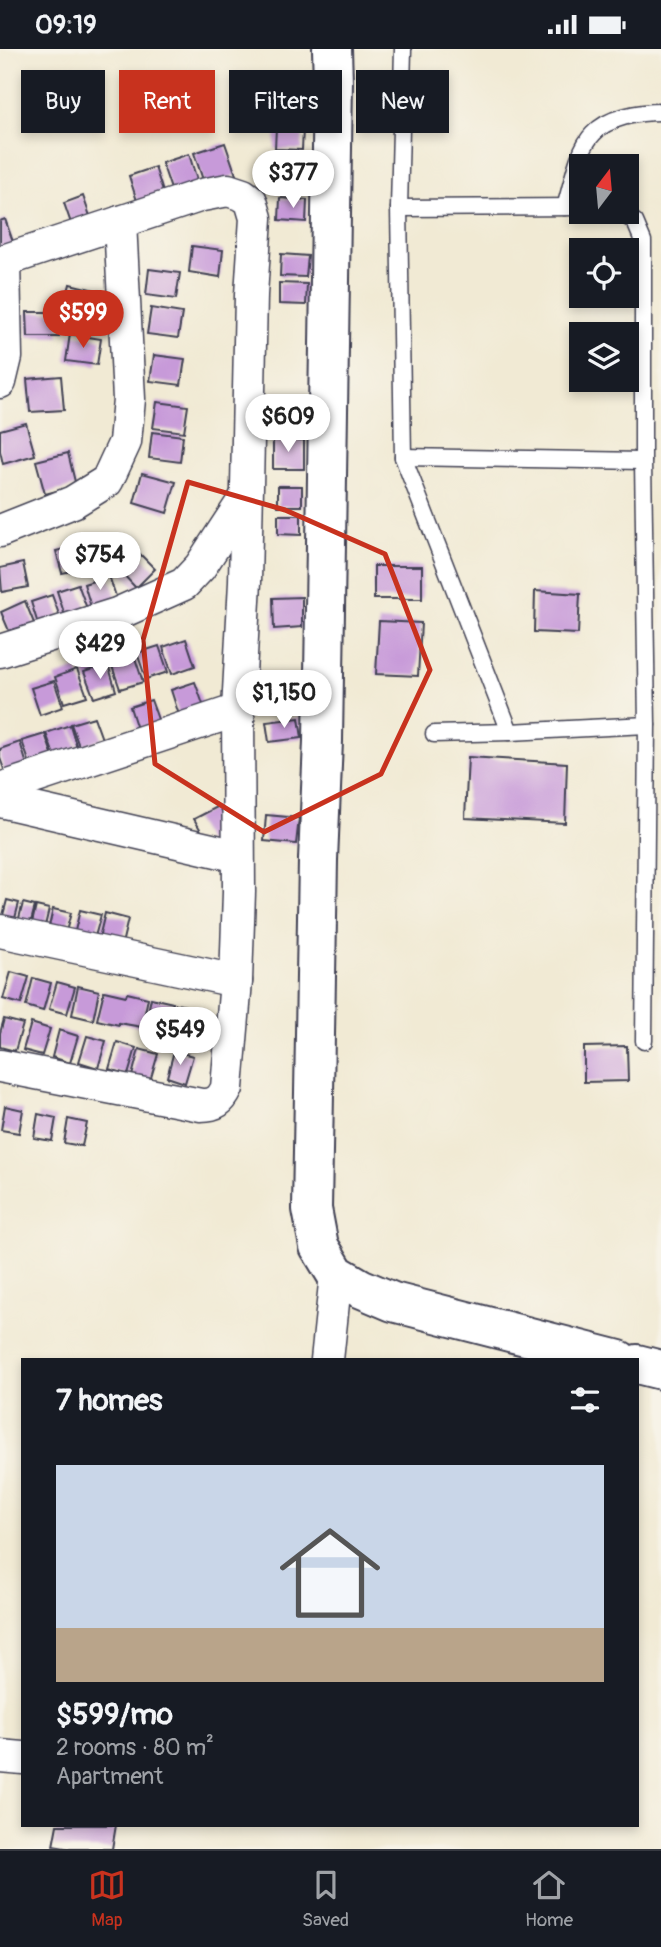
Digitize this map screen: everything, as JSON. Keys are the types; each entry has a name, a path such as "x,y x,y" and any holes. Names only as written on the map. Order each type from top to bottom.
{"street":[{"path":"332,49 323,741 312,1209 319,1246 336,1274 393,1302 611,1358"},
{"path":"0,382 6,357 2,262 202,195 229,190 251,201 256,218 251,295 245,582 238,711 236,981 227,1088 223,1098 214,1105 201,1105 0,1066"},
{"path":"0,531 73,502 107,481 125,442 129,399 120,222"},
{"path":"0,651 117,614 184,583 200,567 246,497"},
{"path":"184,583 245,582"},
{"path":"0,789 238,711"},
{"path":"0,801 238,856"},
{"path":"0,931 236,981"},
{"path":"327,1358 336,1274"},
{"path":"639,1364 661,1370"},
{"path":"0,1756 21,1758"}],"lane":[{"path":"403,49 399,208 403,457 510,732"},
{"path":"581,154 592,134 611,121 661,112"},
{"path":"399,208 569,207"},
{"path":"636,224 643,241 647,725 644,1041"},
{"path":"403,457 643,461"},
{"path":"434,734 647,725"}],"highlighted area":[{"path":"188,482 285,510 385,554 430,670 381,774 264,832 155,764 143,640"}],"building":[{"path":"276,133 303,133 302,150 275,149"},
{"path":"225,143 236,175 205,186 194,153"},
{"path":"189,154 199,187 173,195 162,163"},
{"path":"155,167 164,195 138,204 129,176"},
{"path":"271,168 299,169 298,191 270,189"},
{"path":"83,196 91,219 72,226 64,203"},
{"path":"280,198 307,200 306,222 279,220"},
{"path":"5,219 16,250 0,255 0,221"},
{"path":"192,246 223,250 220,277 189,272"},
{"path":"281,254 308,256 306,277 280,276"},
{"path":"149,269 180,273 176,299 146,295"},
{"path":"279,283 307,284 306,305 279,304"},
{"path":"70,284 103,292 96,323 62,315"},
{"path":"151,308 182,313 178,338 147,334"},
{"path":"27,312 59,312 59,337 28,337"},
{"path":"70,334 101,339 97,365 66,361"},
{"path":"154,355 185,359 181,385 150,381"},
{"path":"61,376 64,410 30,412 27,379"},
{"path":"275,398 305,398 305,424 275,424"},
{"path":"157,402 188,406 184,432 153,428"},
{"path":"26,423 35,455 3,464 0,430"},
{"path":"152,432 183,436 180,462 149,458"},
{"path":"273,440 304,440 304,469 273,469"},
{"path":"68,453 76,486 45,494 36,461"},
{"path":"142,473 176,482 167,513 134,503"},
{"path":"278,486 302,486 302,506 278,506"},
{"path":"278,515 301,515 301,535 278,534"},
{"path":"86,544 91,567 62,573 56,551"},
{"path":"139,553 155,569 136,588 121,572"},
{"path":"23,563 28,587 2,592 0,568"},
{"path":"374,566 422,566 422,599 374,599"},
{"path":"109,576 117,599 91,607 84,584"},
{"path":"78,584 90,617 68,625 57,591"},
{"path":"535,591 580,594 578,634 534,632"},
{"path":"52,595 60,617 38,624 31,602"},
{"path":"302,597 302,627 274,629 273,598"},
{"path":"25,601 36,628 12,638 1,612"},
{"path":"379,621 421,623 418,676 376,674"},
{"path":"186,639 195,666 172,674 163,647"},
{"path":"159,646 168,672 146,679 137,653"},
{"path":"134,655 143,682 120,689 111,663"},
{"path":"108,664 116,691 94,698 84,672"},
{"path":"77,669 87,696 64,703 55,677"},
{"path":"54,681 63,707 40,715 31,688"},
{"path":"195,682 204,707 179,715 171,690"},
{"path":"151,700 159,722 137,729 130,707"},
{"path":"94,717 102,739 79,746 71,724"},
{"path":"299,718 302,738 269,742 266,722"},
{"path":"70,725 77,748 54,755 46,733"},
{"path":"45,734 53,757 30,764 22,741"},
{"path":"20,742 27,765 5,772 0,749"},
{"path":"468,757 567,763 565,823 465,818"},
{"path":"219,806 233,830 209,844 194,819"},
{"path":"266,815 299,818 296,844 264,841"},
{"path":"7,900 19,903 14,922 2,919"},
{"path":"23,903 35,906 30,925 18,922"},
{"path":"36,906 49,909 44,930 31,927"},
{"path":"53,909 71,913 65,935 48,931"},
{"path":"80,910 101,915 94,940 74,935"},
{"path":"105,913 128,919 122,944 99,938"},
{"path":"11,972 29,977 21,1004 3,999"},
{"path":"33,978 51,983 43,1011 26,1006"},
{"path":"57,982 75,987 67,1014 49,1009"},
{"path":"78,986 99,991 93,1020 72,1015"},
{"path":"104,991 148,998 142,1027 97,1020"},
{"path":"151,998 173,1003 166,1032 145,1027"},
{"path":"176,1004 197,1008 191,1038 169,1033"},
{"path":"4,1019 23,1024 15,1051 0,1047"},
{"path":"31,1023 50,1029 42,1055 23,1050"},
{"path":"59,1030 78,1036 70,1063 52,1057"},
{"path":"87,1036 106,1041 98,1068 79,1062"},
{"path":"117,1042 136,1048 128,1075 109,1069"},
{"path":"627,1046 628,1081 584,1082 584,1047"},
{"path":"139,1049 158,1054 150,1081 132,1076"},
{"path":"174,1051 193,1056 185,1083 167,1077"},
{"path":"5,1106 23,1110 19,1133 1,1130"},
{"path":"38,1114 56,1118 52,1141 34,1138"},
{"path":"68,1119 87,1123 82,1146 64,1143"},
{"path":"57,1827 116,1827 112,1849 53,1846"}]}
